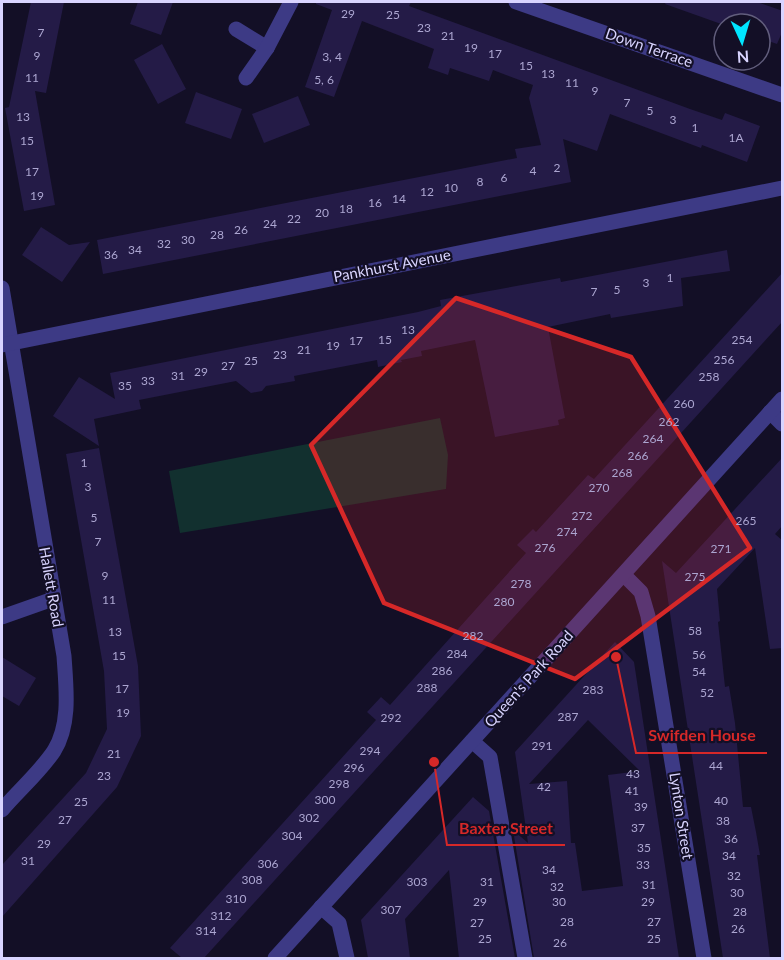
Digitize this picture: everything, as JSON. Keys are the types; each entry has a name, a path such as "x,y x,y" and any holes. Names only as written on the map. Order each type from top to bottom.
{"street":[{"path":"246,78 267,48 291,2"},
{"name":"Down Terrace","path":"516,2 783,95"},
{"path":"236,29 267,48"},
{"name":"Pankhurst Avenue","path":"6,344 783,188"},
{"name":"Hallett Road","path":"2,288 6,344 64,656 67,696 63,726 54,751 2,810"},
{"name":"Queen's Park Road","path":"275,958 783,399"},
{"path":"770,412 783,424"},
{"name":"Lynton Street","path":"624,575 641,592 648,616 704,958"},
{"path":"2,617 53,599"},
{"path":"472,741 490,757 525,958"},
{"path":"321,907 339,923 347,958"}],"highlighted area":[{"path":"456,298 631,357 750,548 575,679 384,603 311,445"}],"green space":[{"path":"440,418 448,455 446,489 180,533 169,471"}],"building":[{"path":"31,2 64,2 46,93 35,91 55,205 24,211 5,108 9,107"},
{"path":"138,2 173,2 161,35 130,24"},
{"path":"316,2 411,2 409,6 690,109 722,120 725,113 760,126 747,162 702,145 701,148 610,114 597,151 563,139 571,182 103,274 97,240 517,158 515,149 541,145 529,98 533,85 493,70 489,81 450,68 448,75 428,68 434,49 362,21 334,97 305,87 332,10"},
{"path":"666,2 757,2 783,11 783,30 777,44 772,42 772,12 712,12 712,21 665,4"},
{"path":"162,44 186,89 158,104 134,60"},
{"path":"196,92 242,109 231,139 185,123"},
{"path":"298,96 310,125 264,143 252,114"},
{"path":"41,227 69,245 90,242 62,282 22,255"},
{"path":"727,250 730,271 681,278 683,306 611,318 610,314 548,327 565,418 558,420 559,425 495,437 475,340 421,351 422,356 378,367 377,360 294,376 295,381 266,386 262,391 251,393 236,381 139,400 141,409 94,419 99,446 53,416 79,377 115,399 110,373 418,312 441,306 440,300 560,278 561,282"},
{"path":"783,272 783,321 204,958 182,958 170,948 376,720 367,712 381,697 390,705 526,553 517,545 533,529 536,532 588,475 594,479"},
{"path":"99,448 138,666 141,736 117,787 2,917 2,865 86,773 107,729 104,671 66,454"},
{"path":"783,457 783,525 775,534 783,541 783,648 770,649 755,548 717,589 725,687 729,686 735,723 743,807 751,807 760,855 757,855 770,958 723,958 662,561 676,573"},
{"path":"615,642 634,662 679,958 534,958 513,830 528,843 515,752","holes":["588,720 640,771 608,775 623,886 582,891 575,843 571,843 567,781 529,784"]},
{"path":"2,657 36,678 19,706 2,696"},
{"path":"473,797 489,811 515,958 459,958 449,870 405,919 410,958 368,958 361,920"}],"place":[{"name":"Swifden House","path":"616,657"},
{"name":"Baxter Street","path":"434,762"}]}
